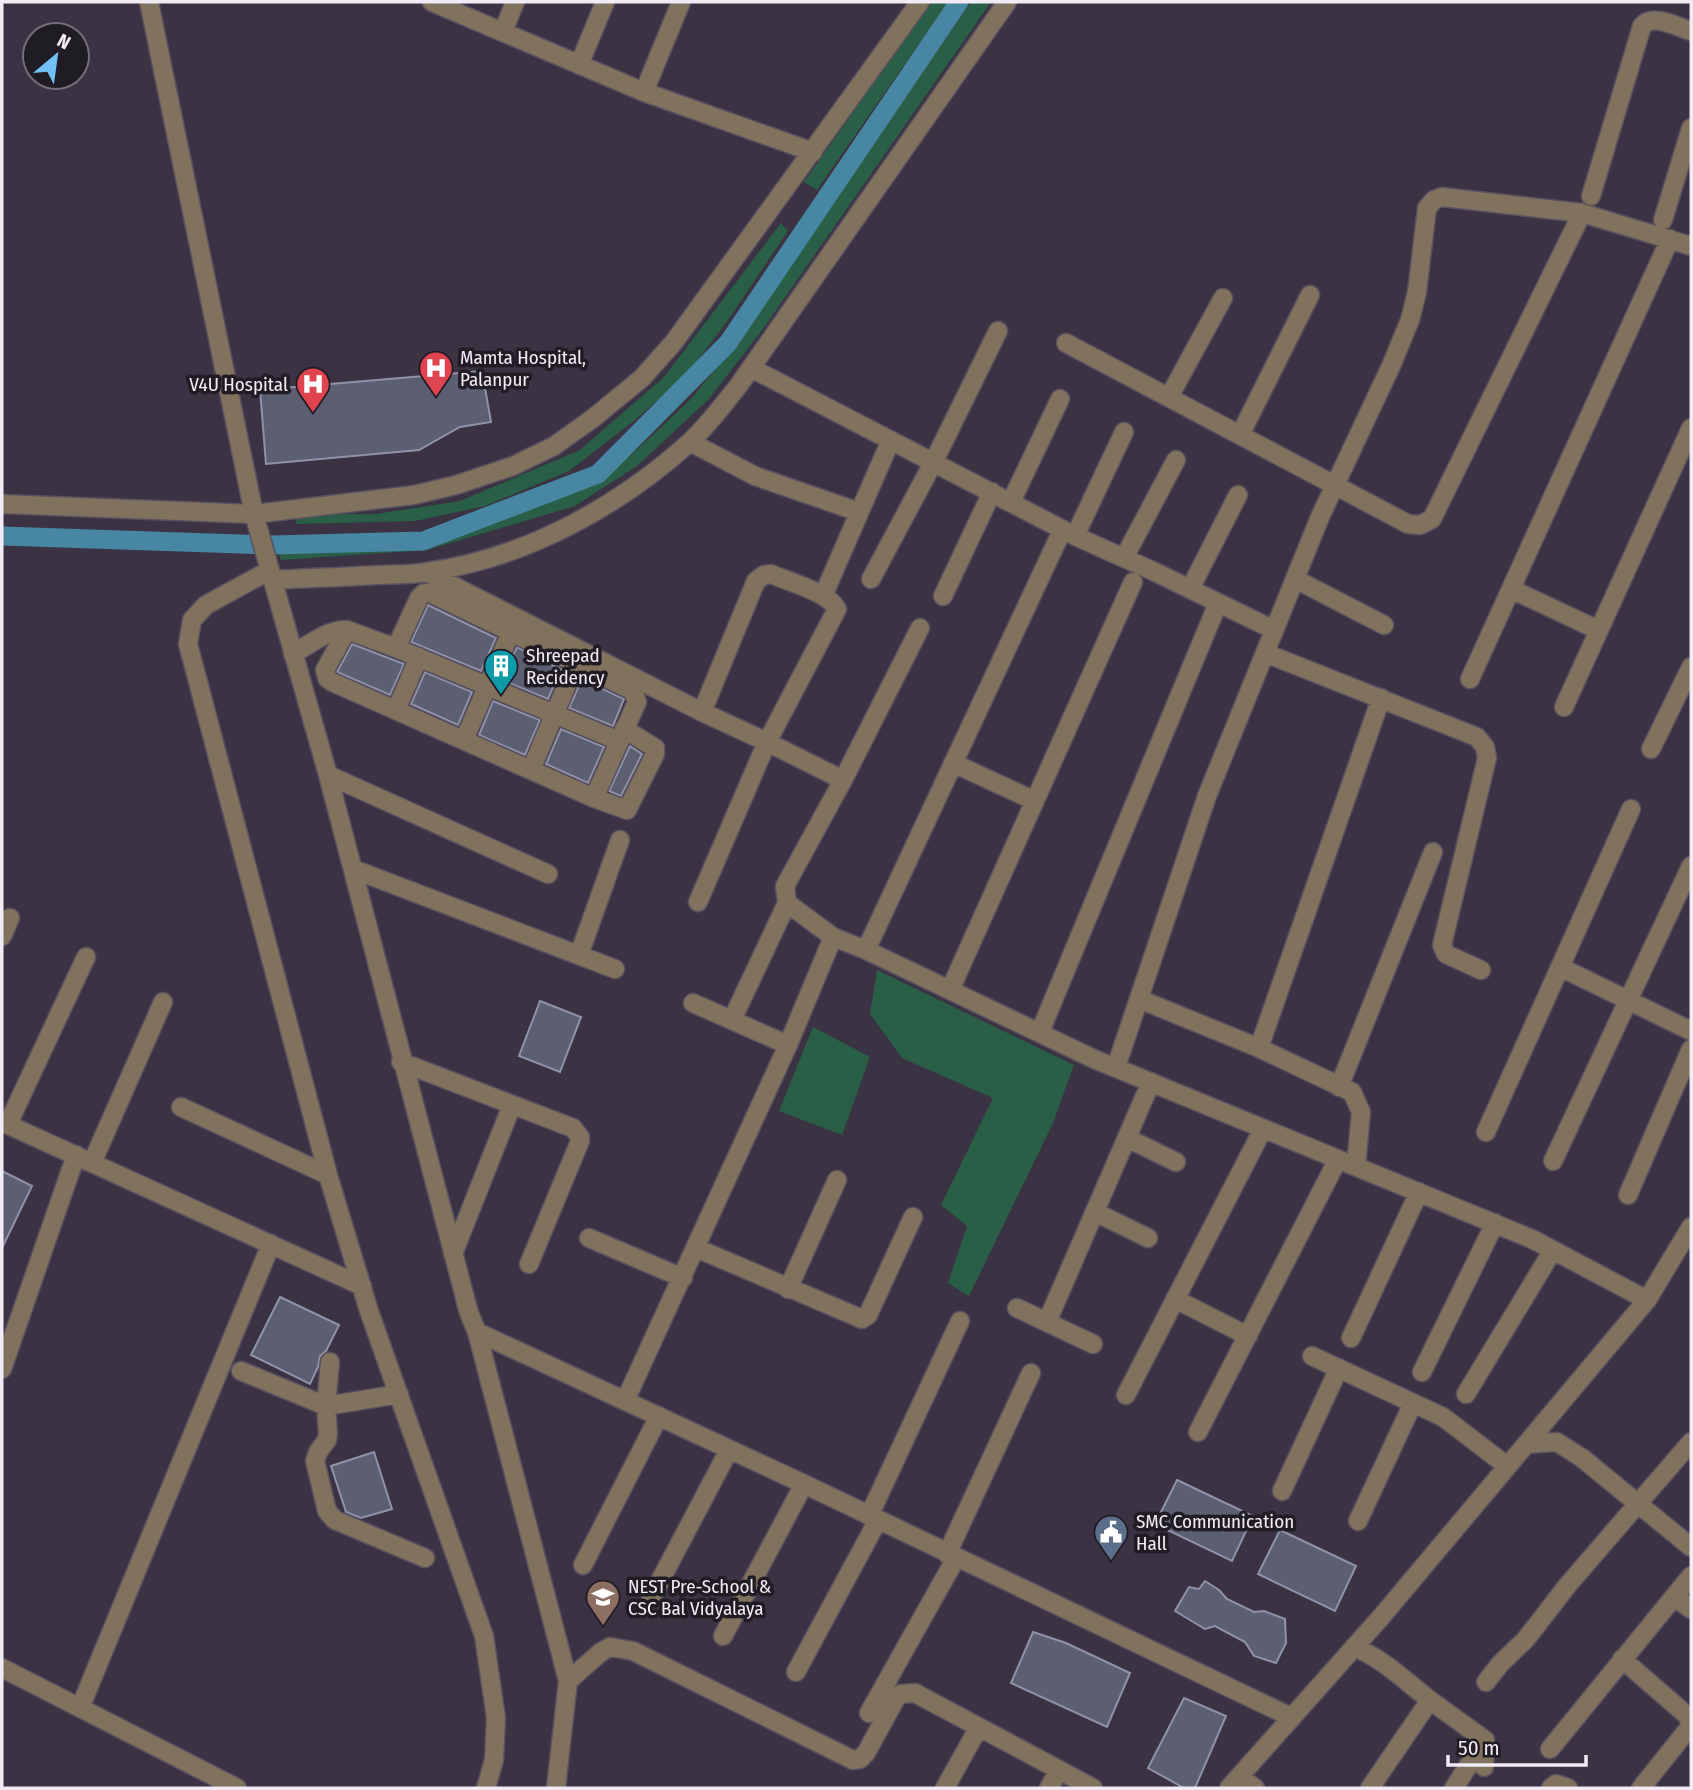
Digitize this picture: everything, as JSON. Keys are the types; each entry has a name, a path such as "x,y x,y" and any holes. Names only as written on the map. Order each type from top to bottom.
{"street":[{"path":"149,2 264,551 354,869 401,1062 469,1313 477,1332 568,1681 556,1788"},
{"path":"432,2 644,92 813,152"},
{"path":"503,32 515,2"},
{"path":"579,65 605,2"},
{"path":"644,92 681,2"},
{"path":"2,504 257,520 435,490 513,466 554,446 642,378 674,342 920,2"},
{"path":"486,1788 494,1760 496,1718 484,1636 398,1394 328,1175 188,644 191,620 206,605 271,575 426,572 509,552 580,520 636,486 690,442 712,419 751,368 1007,2"},
{"path":"1591,196 1642,26 1653,20 1691,31"},
{"path":"1662,220 1691,128"},
{"path":"1116,1067 1208,796 1334,485 1410,320 1417,292 1427,208 1434,200 1442,197 1582,213 1691,246"},
{"path":"1066,343 1408,524 1420,525 1432,519 1582,213"},
{"path":"1470,679 1670,239"},
{"path":"1240,435 1310,295"},
{"path":"1169,397 1223,298"},
{"path":"871,579 933,463 998,331"},
{"path":"751,368 1011,502 1067,536 1124,558 1274,630"},
{"path":"1011,502 1060,399"},
{"path":"1564,707 1691,428"},
{"path":"866,950 953,763 1067,536 1124,432"},
{"path":"690,442 755,476 859,512"},
{"path":"823,596 890,442"},
{"path":"1124,558 1176,460"},
{"path":"943,596 992,492"},
{"path":"1190,589 1238,495"},
{"path":"426,572 843,780"},
{"path":"698,902 768,742 837,609 833,603 823,596 771,574 756,581 702,712"},
{"path":"1295,579 1384,625"},
{"path":"950,990 1133,582"},
{"path":"1511,589 1598,630"},
{"path":"396,648 418,598 424,593 430,593 633,691 637,702 594,798"},
{"path":"1040,1032 1218,603"},
{"path":"732,1020 786,903 785,886 843,780 920,628"},
{"path":"293,654 330,633 347,630 554,714 652,744 655,748 654,754 627,810 594,798 327,678 325,670 347,630"},
{"path":"464,740 511,632"},
{"path":"1265,653 1477,737 1485,747 1487,758 1442,945 1446,954 1480,970"},
{"path":"396,710 419,657"},
{"path":"531,770 576,663"},
{"path":"1651,749 1691,667"},
{"path":"1259,1048 1381,698"},
{"path":"953,763 1035,801"},
{"path":"328,775 548,874"},
{"path":"1486,1132 1631,809"},
{"path":"579,955 620,840"},
{"path":"1339,1087 1433,852"},
{"path":"1553,1161 1691,866"},
{"path":"354,869 615,969"},
{"path":"786,903 833,937 1116,1067 1494,1223 1553,1250 1647,1300"},
{"path":"2,936 10,918"},
{"path":"625,1401 788,1045 833,937"},
{"path":"86,957 5,1123 362,1286"},
{"path":"1560,967 1691,1031"},
{"path":"1139,999 1259,1048 1352,1092 1361,1112 1356,1166"},
{"path":"2,1369 84,1159 163,1002"},
{"path":"693,1003 788,1045"},
{"path":"1628,1195 1691,1049"},
{"path":"401,1062 573,1128 580,1136 529,1264"},
{"path":"1047,1321 1151,1082"},
{"path":"453,1254 512,1105"},
{"path":"181,1107 328,1175"},
{"path":"1126,1395 1263,1129"},
{"path":"1127,1138 1176,1162"},
{"path":"1198,1432 1338,1159"},
{"path":"788,1289 837,1180"},
{"path":"1351,1338 1419,1192"},
{"path":"1095,1212 1148,1238"},
{"path":"696,1248 862,1320 868,1315 913,1217"},
{"path":"1422,1372 1494,1223"},
{"path":"589,1238 683,1278"},
{"path":"1255,1788 1235,1783 1354,1647 1647,1300 1688,1240"},
{"path":"80,1707 271,1244"},
{"path":"1466,1394 1553,1250"},
{"path":"1175,1299 1248,1336"},
{"path":"1017,1308 1093,1343"},
{"path":"796,1672 874,1518 960,1321"},
{"path":"477,1332 804,1484 1291,1717"},
{"path":"1312,1356 1450,1421 1507,1466"},
{"path":"330,1362 326,1406 327,1440 315,1461 327,1511 335,1520 425,1558"},
{"path":"1282,1491 1339,1368"},
{"path":"241,1371 326,1406 398,1394"},
{"path":"869,1713 951,1556 1031,1373"},
{"path":"1358,1521 1413,1403"},
{"path":"583,1565 659,1416"},
{"path":"1526,1444 1557,1442 1582,1458 1691,1547"},
{"path":"1486,1682 1526,1639 1567,1586 1691,1442"},
{"path":"651,1598 729,1450"},
{"path":"723,1636 804,1484"},
{"path":"1550,1749 1691,1576"},
{"path":"1675,1597 1691,1609"},
{"path":"568,1681 601,1652 611,1647 633,1651 853,1760 860,1759 866,1753 895,1700 901,1694 915,1693 1093,1788"},
{"path":"1354,1647 1387,1664 1485,1740"},
{"path":"1622,1659 1690,1718 1689,1728 1641,1788"},
{"path":"2,1668 237,1788"},
{"path":"1370,1788 1430,1700"},
{"path":"946,1788 979,1727"},
{"path":"1484,1767 1485,1740"},
{"path":"1454,1788 1485,1740"},
{"path":"1049,1788 1059,1770"},
{"path":"1551,1788 1556,1784 1568,1788"}],"green space":[{"path":"931,2 948,2 817,190 804,182"},
{"path":"971,2 991,2 763,329 708,400 637,466 575,506 427,550 281,560 278,551 428,545 592,483 630,456 690,400 734,346"},
{"path":"781,223 788,231 726,323 688,373 635,420 569,471 485,506 415,521 296,524 296,514 376,514 460,501 580,450 664,377"},
{"path":"877,970 1074,1065 1053,1123 969,1296 948,1283 967,1226 941,1205 993,1098 902,1058 870,1014"},
{"path":"813,1027 870,1057 842,1135 779,1111"}],"building":[{"path":"482,371 491,422 460,427 419,450 266,464 260,390"},
{"path":"428,605 496,638 481,671 411,642"},
{"path":"352,644 404,664 390,695 337,672"},
{"path":"517,647 561,669 548,699 502,680"},
{"path":"425,672 472,692 458,725 411,704"},
{"path":"582,679 624,699 613,726 569,708"},
{"path":"493,701 540,720 525,755 479,735"},
{"path":"561,729 604,747 588,783 546,764"},
{"path":"630,746 642,754 621,796 609,791"},
{"path":"540,1001 581,1017 560,1072 519,1056"},
{"path":"2,1171 32,1186 2,1248"},
{"path":"280,1297 339,1325 326,1351 320,1356 310,1384 251,1355"},
{"path":"374,1452 392,1509 361,1518 346,1512 331,1466"},
{"path":"1177,1480 1253,1516 1232,1561 1155,1524"},
{"path":"1280,1530 1356,1566 1335,1611 1258,1574"},
{"path":"1205,1581 1227,1599 1254,1612 1264,1611 1285,1619 1286,1643 1276,1663 1254,1656 1245,1642 1215,1626 1205,1629 1175,1611 1189,1587 1199,1589"},
{"path":"1033,1632 1066,1643 1130,1673 1107,1727 1011,1683"},
{"path":"1184,1698 1226,1716 1195,1788 1184,1788 1148,1768"}],"waterway":[{"path":"2,536 273,545 423,541 598,474 728,343 959,2"}],"place":[{"name":"Mamta Hospital, Palanpur","path":"436,398"},
{"name":"V4U Hospital","path":"313,414"},
{"name":"Shreepad Recidency","path":"501,696"},
{"name":"SMC Communication Hall","path":"1111,1562"},
{"name":"NEST Pre-School & CSC Bal Vidyalaya","path":"603,1627"}]}
